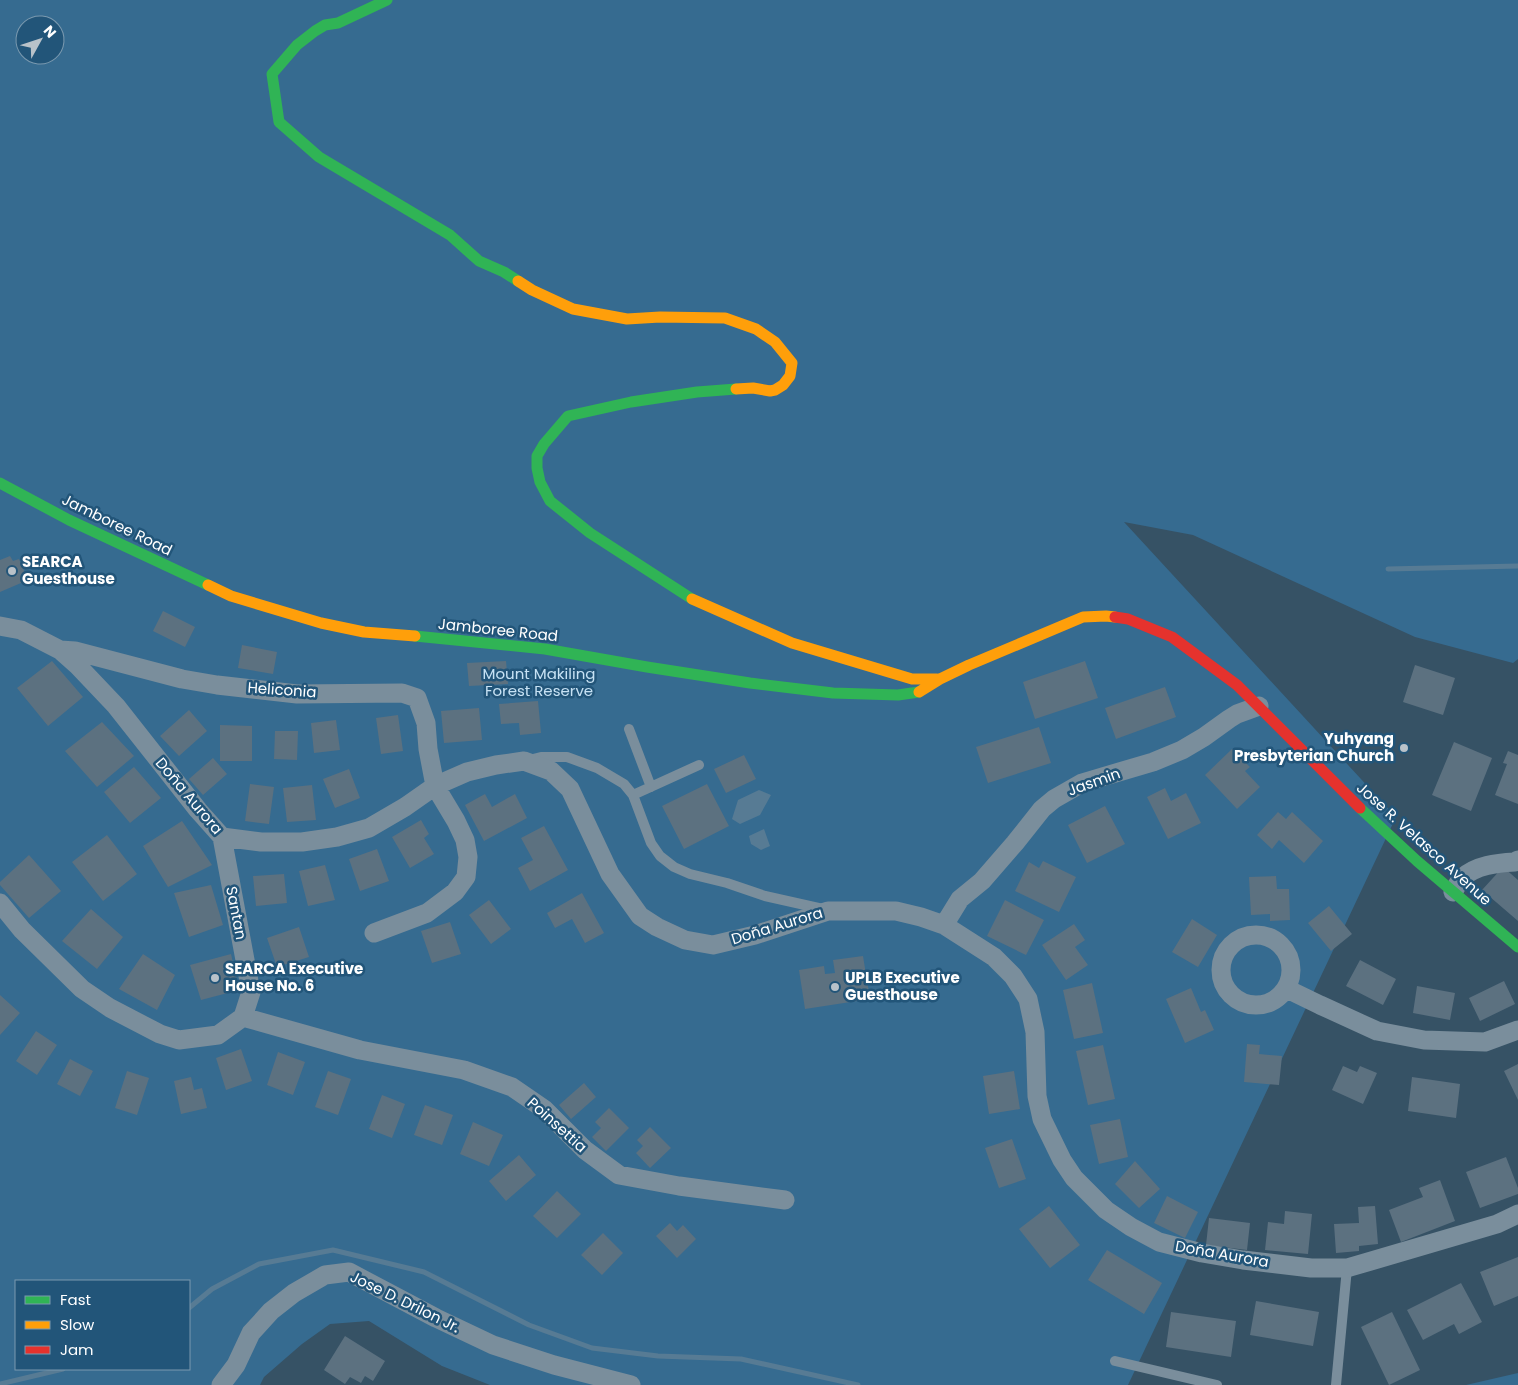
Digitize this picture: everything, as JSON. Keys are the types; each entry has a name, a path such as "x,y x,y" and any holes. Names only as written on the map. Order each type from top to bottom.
{"main road":[{"path":"387,0 338,23 325,25 296,44 272,74 279,122 319,157 450,235 479,262 504,272 554,302 573,310 627,319 660,317 725,318 756,329 775,342 792,363 790,376 783,385 775,390 753,388 697,392 630,402 568,416 544,444 537,456 540,482 550,501 590,533 697,602 792,643 912,679 940,679"},
{"name":"Jamboree Road","path":"0,483 69,520 231,596 321,623 364,632 545,649 750,683 833,693 898,695 918,693 940,679 1010,648"},
{"name":"Jose R. Velasco Avenue","path":"1010,648 1083,617 1106,616 1128,619 1172,637 1237,685 1357,806 1417,862 1518,947"}],"street":[{"name":"Doña Aurora","path":"0,626 21,630 60,650 97,684 198,810 222,837 261,842 302,842 338,837 369,828 435,786 467,772 524,761 551,771 570,788 610,874 640,916 657,927 685,940 712,945 756,935 828,911 896,911 944,925 994,957 1013,976 1028,999 1034,1032 1037,1096 1042,1119 1062,1160 1074,1178 1106,1210 1131,1227 1159,1242 1202,1253 1311,1268 1347,1268 1496,1224 1518,1214"},
{"name":"Heliconia","path":"60,650 75,651 182,679 217,685 297,694 402,693 417,698 426,723 428,749 435,786"},
{"name":"Jasmin","path":"944,925 960,899 982,881 1021,837 1042,809 1054,799 1082,783 1145,764 1182,750 1237,714 1259,706"},
{"path":"374,933 427,913 455,892 466,877 468,857 466,840 435,786"},
{"name":"Santan","path":"222,837 251,992 242,1017"},
{"path":"1453,892 1461,879 1474,870 1518,860"},
{"path":"0,903 22,930 82,989 110,1008 160,1034 178,1040 218,1035 242,1017"},
{"path":"1287,989 1377,1031 1424,1040 1484,1042 1518,1030"},
{"name":"Poinsettia","path":"242,1017 360,1050 464,1070 512,1087 544,1109 585,1150 619,1175 679,1186 785,1200"},
{"name":"Jose D. Drilon Jr.","path":"221,1385 236,1365 251,1333 271,1311 294,1293 325,1275 349,1272 436,1318 494,1345 554,1365 631,1385"}],"lane":[{"path":"629,729 651,787"},
{"path":"524,761 542,757 567,757 597,768 624,784 633,795 651,843 660,856 674,867 690,874 728,882 765,896 828,911"},
{"path":"633,795 699,765"},
{"path":"1336,1385 1347,1268"},
{"path":"1115,1361 1217,1385"}],"green space":[{"name":"Mount Makiling Forest Reserve","path":"0,0 1518,0 1518,659 1513,663 1415,637 1193,535 1124,522 1396,817 1128,1385 490,1385 442,1366 369,1321 330,1324 302,1344 264,1377 260,1385 0,1385"},
{"path":"1518,1373 1518,1385 1466,1385"}],"shaded area":[{"path":"759,790 771,795 760,815 740,824 732,819 738,800"},
{"path":"764,829 770,846 761,850 751,844 749,836"}],"building":[{"name":"SEARCA Guesthouse","path":"10,556 13,561 19,559 28,580 0,592 0,560"},
{"path":"163,611 195,627 185,647 153,631"},
{"path":"242,645 277,652 273,674 238,668"},
{"path":"52,661 83,697 48,726 17,688"},
{"path":"506,661 508,684 469,686 467,663"},
{"path":"1085,661 1098,698 1035,719 1023,682"},
{"path":"1415,665 1455,678 1443,715 1403,702"},
{"path":"1165,687 1176,717 1116,739 1105,708"},
{"path":"538,701 541,733 520,735 519,723 501,724 499,704"},
{"path":"479,708 482,740 444,743 441,711"},
{"path":"189,710 207,731 179,756 160,736"},
{"path":"398,715 403,751 381,754 376,718"},
{"path":"336,720 340,750 314,753 311,723"},
{"path":"102,722 134,756 97,787 65,751"},
{"path":"220,725 252,726 252,761 220,761"},
{"path":"1039,727 1051,763 988,783 976,747"},
{"path":"275,731 298,731 297,760 274,759"},
{"path":"1454,742 1492,758 1471,811 1432,795"},
{"path":"1232,749 1250,767 1245,771 1260,787 1237,809 1205,775"},
{"path":"1508,751 1518,755 1518,804 1495,795 1507,764 1503,763"},
{"path":"744,755 756,779 726,793 714,769"},
{"path":"213,758 227,774 203,795 189,779"},
{"path":"134,767 161,798 130,823 104,792"},
{"path":"349,769 360,798 335,808 323,779"},
{"path":"250,784 274,787 269,824 245,821"},
{"path":"707,784 729,826 684,849 662,806"},
{"path":"312,785 316,820 287,822 283,788"},
{"path":"1165,788 1171,801 1186,793 1201,823 1168,839 1147,797"},
{"path":"485,794 492,807 515,794 527,818 484,841 465,805"},
{"path":"1105,806 1125,844 1087,863 1068,825"},
{"path":"1278,812 1286,819 1292,812 1323,841 1304,863 1279,840 1272,849 1257,835"},
{"path":"421,820 429,834 424,838 434,854 410,868 392,837"},
{"path":"182,821 212,865 168,887 143,846"},
{"path":"544,826 568,870 530,891 518,868 533,860 521,838"},
{"path":"107,835 137,874 103,901 72,862"},
{"path":"377,849 389,881 360,891 349,859"},
{"path":"29,855 61,891 29,918 0,885 0,882"},
{"path":"1043,861 1076,877 1059,912 1015,891 1029,862 1039,868"},
{"path":"325,865 335,900 308,906 299,871"},
{"path":"1503,867 1518,880 1518,921 1482,890"},
{"path":"284,874 287,903 256,906 253,876"},
{"path":"1276,876 1277,889 1289,889 1290,920 1270,921 1270,914 1251,915 1249,877"},
{"path":"211,885 223,925 189,937 174,893"},
{"path":"582,893 604,933 585,943 572,919 555,928 547,913"},
{"path":"489,900 511,929 491,944 469,915"},
{"path":"1005,900 1044,920 1026,955 987,936"},
{"path":"1329,906 1352,934 1331,951 1308,923"},
{"path":"91,909 123,937 97,969 62,941"},
{"path":"1192,919 1217,935 1198,967 1172,952"},
{"path":"450,922 461,954 432,963 421,931"},
{"path":"1074,924 1085,940 1075,947 1088,965 1066,980 1042,945"},
{"path":"299,927 309,957 277,967 267,938"},
{"path":"143,954 175,975 157,1010 119,989"},
{"name":"SEARCA Executive House No. 6","path":"231,954 239,990 201,1000 190,965"},
{"name":"UPLB Executive Guesthouse","path":"863,956 870,999 805,1009 799,970 824,966 825,974 835,973 833,960"},
{"path":"1360,960 1396,979 1383,1005 1346,986"},
{"path":"1504,981 1515,1004 1480,1021 1469,998"},
{"path":"1092,983 1103,1033 1074,1039 1063,990"},
{"path":"1417,986 1455,993 1450,1020 1413,1013"},
{"path":"1191,988 1201,1012 1205,1010 1214,1030 1185,1043 1166,999"},
{"path":"0,995 20,1013 0,1035"},
{"path":"36,1031 57,1045 37,1075 16,1061"},
{"path":"1247,1044 1260,1045 1259,1054 1282,1056 1279,1085 1244,1082"},
{"path":"1103,1045 1115,1099 1088,1105 1076,1051"},
{"path":"241,1049 252,1081 226,1090 216,1058"},
{"path":"278,1052 305,1062 293,1095 267,1085"},
{"path":"70,1059 93,1071 80,1096 57,1084"},
{"path":"1518,1064 1518,1100 1504,1071"},
{"path":"1343,1066 1357,1072 1360,1066 1377,1073 1363,1104 1332,1090"},
{"path":"127,1071 149,1078 137,1115 115,1108"},
{"path":"328,1071 351,1079 338,1115 315,1107"},
{"path":"1014,1071 1020,1109 989,1114 983,1076"},
{"path":"191,1077 194,1090 202,1088 207,1108 181,1114 174,1081"},
{"path":"1412,1077 1460,1084 1456,1118 1408,1111"},
{"path":"584,1083 596,1097 571,1119 559,1105"},
{"path":"382,1095 405,1104 392,1138 369,1129"},
{"path":"425,1105 453,1115 442,1145 414,1135"},
{"path":"609,1108 629,1128 606,1151 592,1137 601,1128 595,1122"},
{"path":"1120,1119 1128,1157 1099,1164 1090,1125"},
{"path":"473,1122 503,1135 489,1166 460,1154"},
{"path":"650,1127 671,1148 650,1168 636,1153 643,1146 637,1140"},
{"path":"1012,1139 1026,1179 999,1188 985,1148"},
{"path":"519,1155 536,1175 506,1201 489,1181"},
{"path":"1506,1157 1518,1188 1518,1194 1480,1208 1466,1172"},
{"path":"1135,1161 1160,1189 1139,1208 1115,1184"},
{"path":"1440,1180 1455,1221 1401,1242 1389,1210 1423,1197 1419,1188"},
{"path":"557,1191 581,1214 557,1238 533,1216"},
{"path":"1167,1196 1198,1212 1185,1238 1154,1223"},
{"path":"1049,1206 1080,1245 1050,1268 1019,1229"},
{"path":"1375,1206 1378,1244 1359,1246 1359,1251 1336,1253 1334,1224 1359,1223 1358,1207"},
{"path":"1285,1211 1312,1214 1308,1254 1265,1250 1268,1222 1284,1224"},
{"path":"1209,1218 1250,1223 1247,1250 1206,1245"},
{"path":"670,1223 677,1231 683,1225 696,1239 677,1258 656,1236"},
{"path":"603,1233 623,1253 602,1275 581,1255"},
{"path":"1107,1250 1162,1283 1144,1314 1088,1280"},
{"path":"1518,1257 1518,1296 1494,1306 1480,1272"},
{"path":"1461,1283 1482,1322 1459,1334 1454,1324 1423,1340 1407,1310"},
{"path":"1256,1301 1319,1312 1313,1346 1250,1335"},
{"path":"1171,1312 1236,1321 1231,1357 1166,1347"},
{"path":"1392,1312 1420,1370 1389,1385 1361,1327"},
{"path":"345,1336 385,1361 373,1381 365,1376 361,1383 350,1377 345,1384 324,1370"}],"waterway":[{"path":"1388,569 1518,566"},
{"path":"190,1307 212,1289 259,1264 333,1250 424,1272 529,1325 592,1348 658,1356 741,1359 858,1385"},
{"path":"0,1384 59,1370"}],"traffic: fast":[{"path":"387,0 338,23 325,25 297,45 272,74 279,122 319,157 450,235 479,261 504,272 518,281"},
{"path":"692,599 590,533 550,501 540,482 537,456 544,444 568,416 631,402 697,392 736,389"},
{"path":"0,483 69,520 208,585"},
{"path":"415,636 545,649 750,683 833,693 898,695 919,692"},
{"path":"1360,808 1417,861 1518,947"}],"traffic: slow":[{"path":"518,281 532,290 573,309 627,319 660,317 725,318 756,329 775,342 792,363 790,376 783,385 775,390 736,389"},
{"path":"208,585 231,596 321,623 364,632 415,636"},
{"path":"692,599 792,643 912,679 937,679"},
{"path":"919,692 969,665 1083,617 1115,617"}],"traffic: jam":[{"path":"1115,617 1128,619 1172,637 1237,685 1360,808"}],"place":[{"name":"SEARCA Guesthouse","path":"12,571"},
{"name":"Yuhyang Presbyterian Church","path":"1404,748"},
{"name":"SEARCA Executive House No. 6","path":"215,978"},
{"name":"UPLB Executive Guesthouse","path":"835,987"}]}
